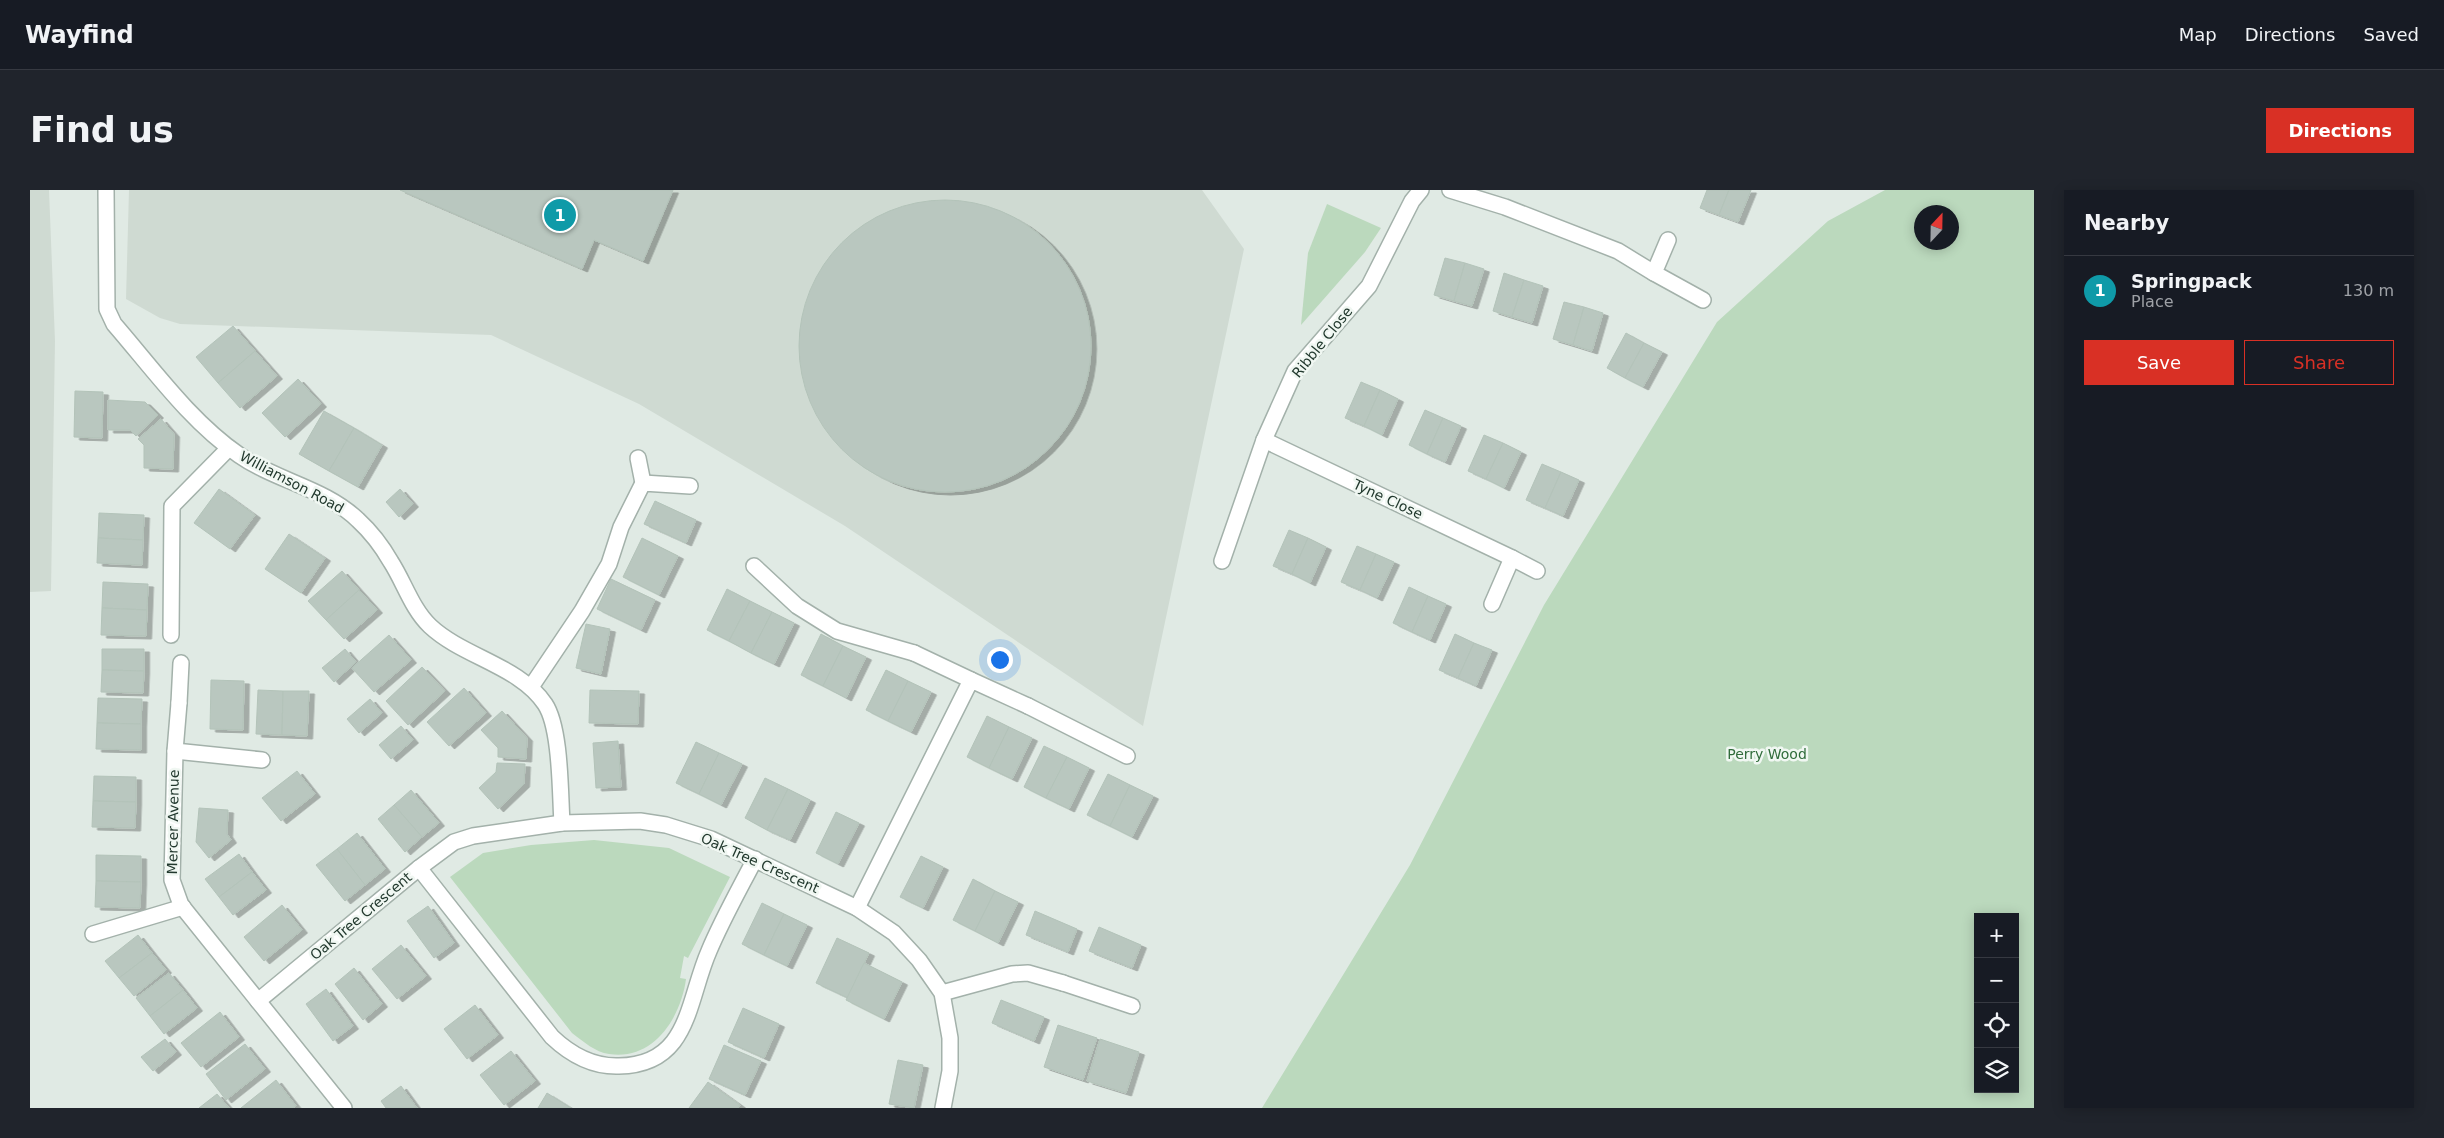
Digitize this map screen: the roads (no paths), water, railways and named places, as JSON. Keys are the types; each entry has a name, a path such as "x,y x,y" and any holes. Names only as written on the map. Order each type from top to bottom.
{"street":[{"name":"Williamson Road","path":"106,190 107,309 114,324 209,433 265,470 316,493 358,520 391,561 411,600 429,625 451,643 531,687 546,705 556,734 562,823"},
{"name":"Ribble Close","path":"1222,561 1264,440 1295,370 1369,286 1412,201 1421,190"},
{"path":"1450,190 1505,207 1618,251 1703,300"},
{"path":"1654,273 1668,240"},
{"name":"Tyne Close","path":"1264,440 1537,571"},
{"path":"170,636 172,506 229,448"},
{"path":"531,687 582,611 608,564 621,527 643,483 638,458"},
{"path":"643,483 690,486"},
{"path":"1492,604 1512,558"},
{"path":"754,566 797,606 838,631 914,652 1127,756"},
{"name":"Mercer Avenue","path":"181,663 175,751 172,880 182,907 258,1001"},
{"path":"857,908 971,680"},
{"path":"175,751 262,760"},
{"name":"Oak Tree Crescent","path":"258,1001 419,868 454,842 473,836 562,823 640,821 666,825 711,839 857,908 894,934 919,960 942,993 950,1046 950,1071 943,1108"},
{"path":"419,868 552,1037 563,1048 591,1062 608,1066 634,1066 660,1056 677,1038 690,1012 708,953 754,859"},
{"path":"93,934 182,907"},
{"path":"942,993 1012,974 1028,973 1132,1006"},
{"path":"258,1001 344,1108"}],"place":[{"name":"Springpack","path":"560,215"}],"park label":[{"name":"Perry Wood","path":"1767,754"}]}
